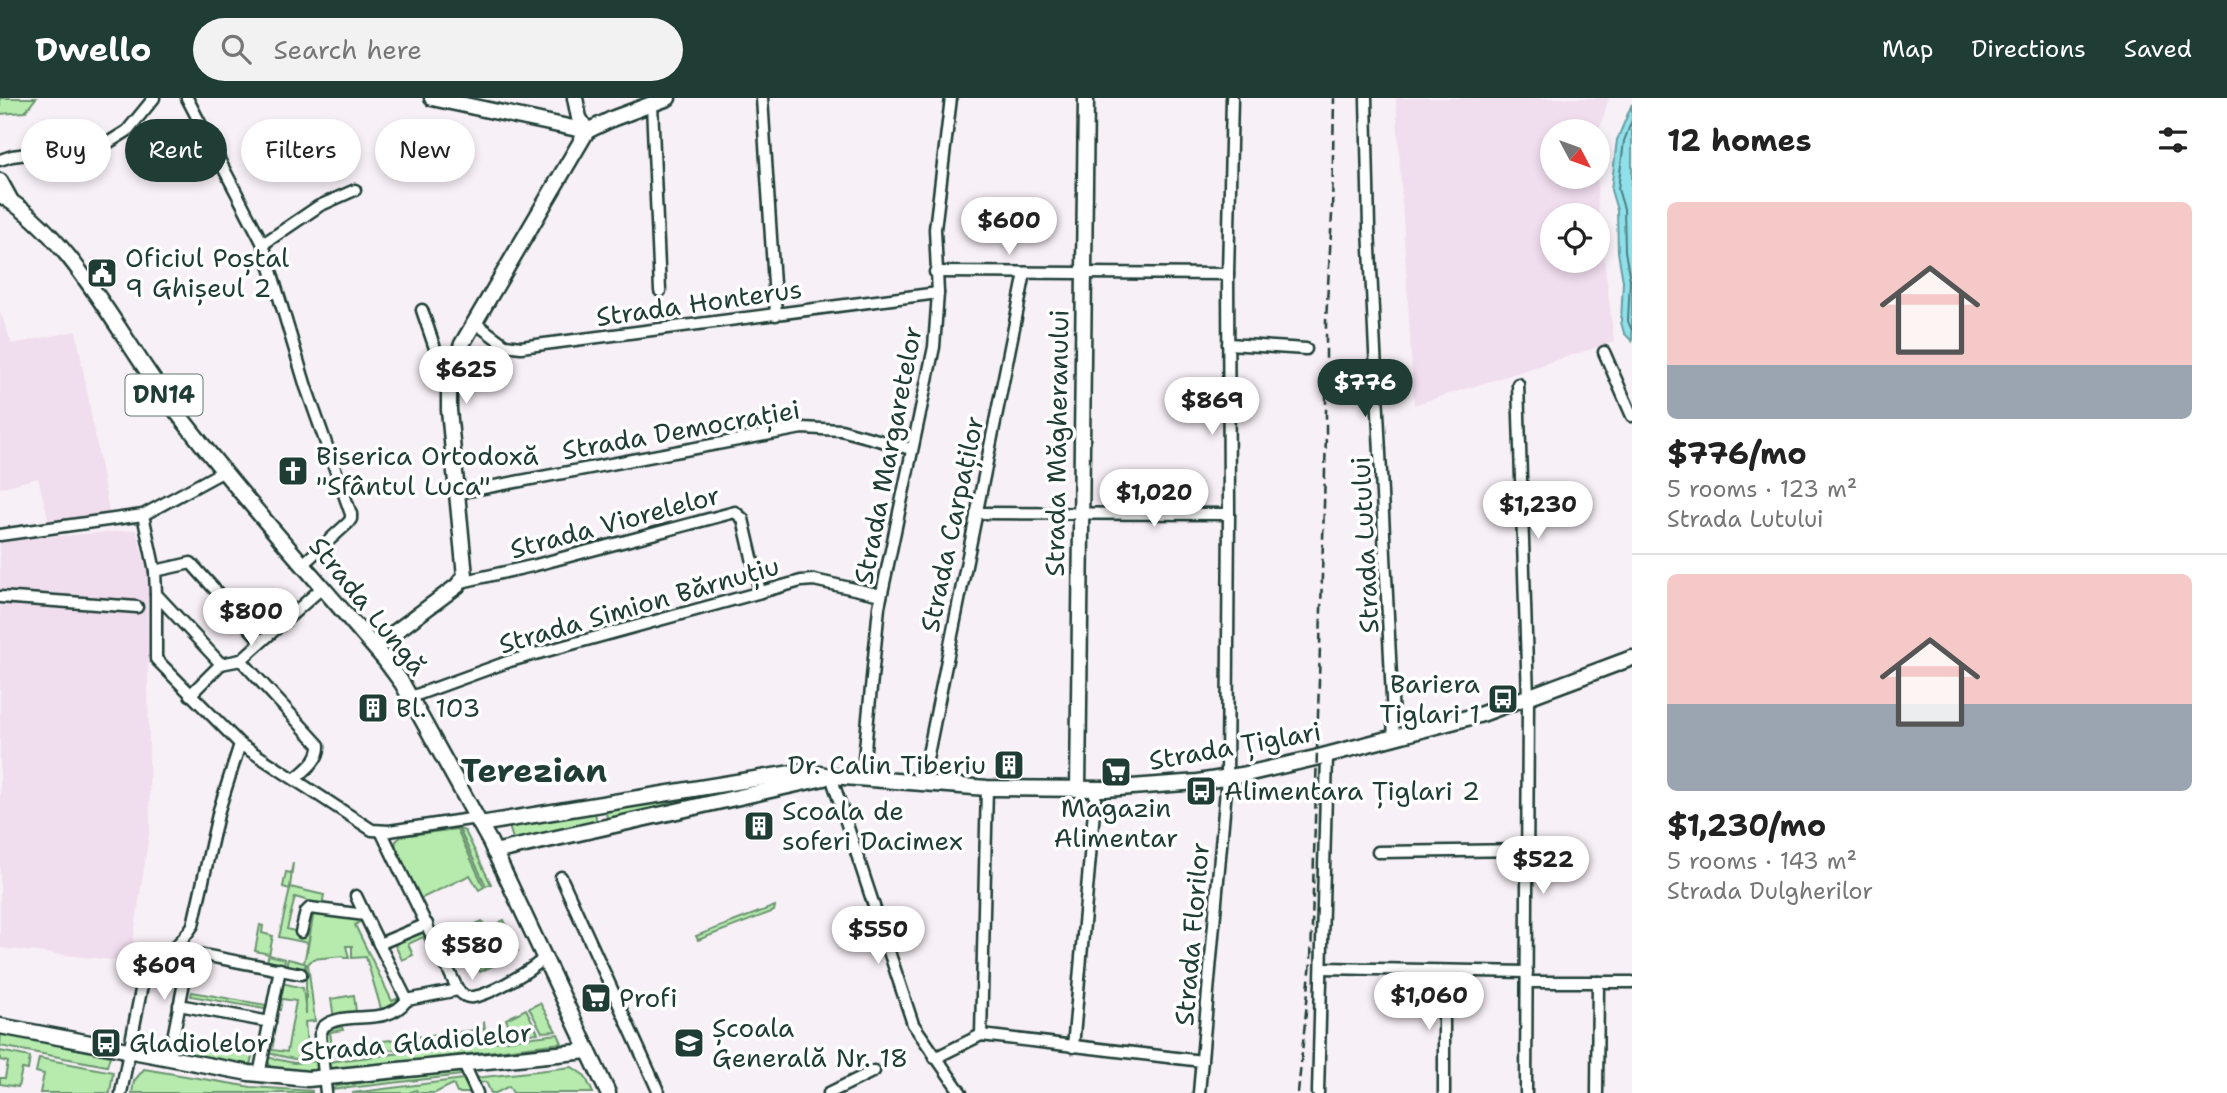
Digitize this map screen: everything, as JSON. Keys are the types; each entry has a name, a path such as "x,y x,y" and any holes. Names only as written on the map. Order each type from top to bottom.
{"street":[{"path":"0,159 106,144 127,131 154,98"},
{"path":"187,98 263,244 306,387 351,514 348,523 303,564"},
{"path":"432,98 587,131"},
{"path":"575,98 579,118 587,131"},
{"path":"375,648 461,582 465,570 449,410 449,380 456,356 474,322 587,131 668,98"},
{"path":"762,98 776,315"},
{"name":"Strada Margaretelor","path":"862,779 881,595 934,347 938,293 935,229 951,98"},
{"name":"Strada Măgheranului","path":"1078,789 1086,98"},
{"name":"Strada Florilor","path":"1199,1093 1227,778 1228,274 1232,98"},
{"name":"Strada Lutului","path":"1366,98 1369,228 1394,739"},
{"path":"652,104 660,291"},
{"name":"Strada Lungă","path":"0,181 5,198 30,216 66,256 166,398 224,471 394,671 479,821 608,1093"},
{"path":"263,244 319,206 355,190"},
{"path":"935,272 1228,274"},
{"name":"Strada Carpaților","path":"922,784 1025,272"},
{"name":"Strada Honterus","path":"474,322 505,345 516,348 938,293"},
{"path":"422,310 449,380"},
{"path":"1228,344 1306,349"},
{"path":"1604,352 1632,416"},
{"path":"1518,384 1528,698 1526,1093"},
{"name":"Strada Democrației","path":"457,493 802,428 841,429 911,449"},
{"path":"0,535 143,515 224,471"},
{"name":"Strada Viorelelor","path":"461,582 735,512 743,519 760,592"},
{"path":"976,513 1229,514"},
{"path":"143,515 155,571 156,659 240,744 367,827 381,831 479,821"},
{"path":"155,571 191,563 261,641"},
{"name":"Strada Simion Bărnuțiu","path":"411,697 510,661 808,580 881,595"},
{"path":"190,695 220,664 241,660 323,587"},
{"path":"156,594 220,664"},
{"path":"0,597 136,607"},
{"name":"Strada Țiglari","path":"479,821 794,772 987,788 1096,789 1227,778 1394,739 1482,714 1632,658"},
{"path":"241,660 318,745 320,750 316,758 295,779"},
{"path":"121,1093 142,985 150,971 190,931 196,919 211,844 240,744"},
{"path":"1318,1093 1327,755"},
{"path":"831,776 913,1024 961,1093"},
{"name":"Strada Țiglari","path":"494,852 831,776"},
{"path":"981,1035 987,788"},
{"path":"1073,1047 1096,789"},
{"path":"381,831 458,990 465,996 476,997 530,971 544,958"},
{"path":"1378,852 1528,850"},
{"path":"561,877 659,1093"},
{"path":"356,895 407,1000"},
{"path":"301,932 306,912 310,908 365,915"},
{"path":"379,944 427,924"},
{"path":"173,949 302,974"},
{"path":"169,1058 190,953"},
{"path":"1322,968 1444,971 1632,982"},
{"path":"259,1075 280,970"},
{"path":"1444,971 1444,1093"},
{"path":"1597,1093 1598,982"},
{"path":"325,1086 320,1035 325,1024 393,1013 407,1000 458,990"},
{"path":"179,1005 270,1022"},
{"name":"Strada Gladiolelor","path":"0,1026 325,1086 464,1064 588,1051"},
{"path":"935,1058 981,1035 1202,1061"},
{"path":"464,1064 477,1093"},
{"path":"829,1093 874,1071"}],"shaded area":[{"path":"1396,98 1609,98 1602,119 1540,119 1540,189 1597,189 1598,203 1540,203 1540,273 1606,273 1614,342 1414,405"},
{"path":"0,312 12,344 76,331 109,512 49,521 38,478 0,488"},
{"path":"136,530 151,585 147,604 150,828 130,962 0,948 0,541"}],"green space":[{"path":"0,98 36,98 25,112 0,114"},
{"path":"685,792 687,804 608,821 604,806"},
{"path":"594,808 597,823 514,842 508,823"},
{"path":"457,829 484,887 479,890 470,875 418,900 395,848 396,841 402,836"},
{"path":"459,829 465,831 491,884 486,886"},
{"path":"293,863 290,887 324,895 322,905 295,897 287,929 305,934 313,911 307,952 314,911 363,920 355,925 392,1001 401,997 400,1004 382,1012 366,957 352,958 352,946 346,946 349,958 343,956 313,959 308,964 315,1021 305,1022 308,1058 294,1059 268,1053 271,1038 274,1039 272,1050 287,1052 296,1001 282,999 280,1010 277,1009 282,983 303,988 306,1014 306,963 304,969 286,966 288,959 304,963 308,943 279,937 290,889 283,887 286,872 291,873"},
{"path":"775,906 774,911 698,940 696,936"},
{"path":"504,920 518,951 503,958 489,928"},
{"path":"482,921 501,962 480,972 461,931"},
{"path":"260,925 263,926 262,933 273,936 269,955 285,959 284,965 267,961 269,954 255,951"},
{"path":"423,928 433,946 429,948 423,937 408,944 413,955 402,960 393,941"},
{"path":"192,992 266,1005 265,1009 191,996"},
{"path":"354,995 356,1012 372,1013 334,1018 331,999"},
{"path":"540,1003 556,1031 542,1032 529,1008"},
{"path":"526,1009 538,1033 513,1036 506,1019"},
{"path":"484,1021 486,1039 329,1057 328,1029 342,1027 343,1030 330,1032 332,1047 484,1029"},
{"path":"1,1033 110,1056 107,1066 0,1046"},
{"path":"558,1034 562,1043 334,1070 328,1065 328,1062"},
{"path":"174,1043 252,1056 250,1065 179,1052"},
{"path":"0,1051 30,1057 28,1070 22,1069 18,1087 0,1084 0,1078 5,1078 8,1062 0,1060"},
{"path":"266,1057 294,1063 319,1061 318,1069 301,1073 271,1068"},
{"path":"39,1058 113,1072 110,1093 40,1093 44,1074 36,1072"},
{"path":"572,1067 585,1076 593,1093 513,1093 509,1086 491,1093 486,1082 478,1083 475,1078"},
{"path":"144,1069 251,1087 312,1093 132,1093 134,1081"},
{"path":"459,1072 462,1075 331,1090 337,1086"},
{"path":"463,1079 470,1093 457,1093 453,1084 435,1093 418,1093 416,1090 409,1093 352,1093"}],"water":[{"path":"1632,104 1632,341 1624,333 1621,322 1623,281 1618,252 1617,210 1611,190 1617,140"}],"railway":[{"path":"1298,1093 1311,961 1334,98"}],"place":[{"name":"Oficiul Poștal 9 Ghișeul 2","path":"102,273"},
{"name":"Biserica Ortodoxă \"Sfântul Luca\"","path":"293,471"},
{"name":"Bariera Tiglari 1","path":"1503,699"},
{"name":"Bl. 103","path":"373,708"},
{"name":"Dr. Calin Tiberiu","path":"1009,765"},
{"name":"Magazin Alimentar","path":"1116,772"},
{"name":"Alimentara Țiglari 2","path":"1201,791"},
{"name":"Scoala de soferi Dacimex","path":"759,826"},
{"name":"Profi","path":"596,998"},
{"name":"Gladiolelor","path":"106,1043"},
{"name":"Școala Generală Nr. 18","path":"689,1043"}],"district":[{"name":"Terezian","path":"534,770"}]}
